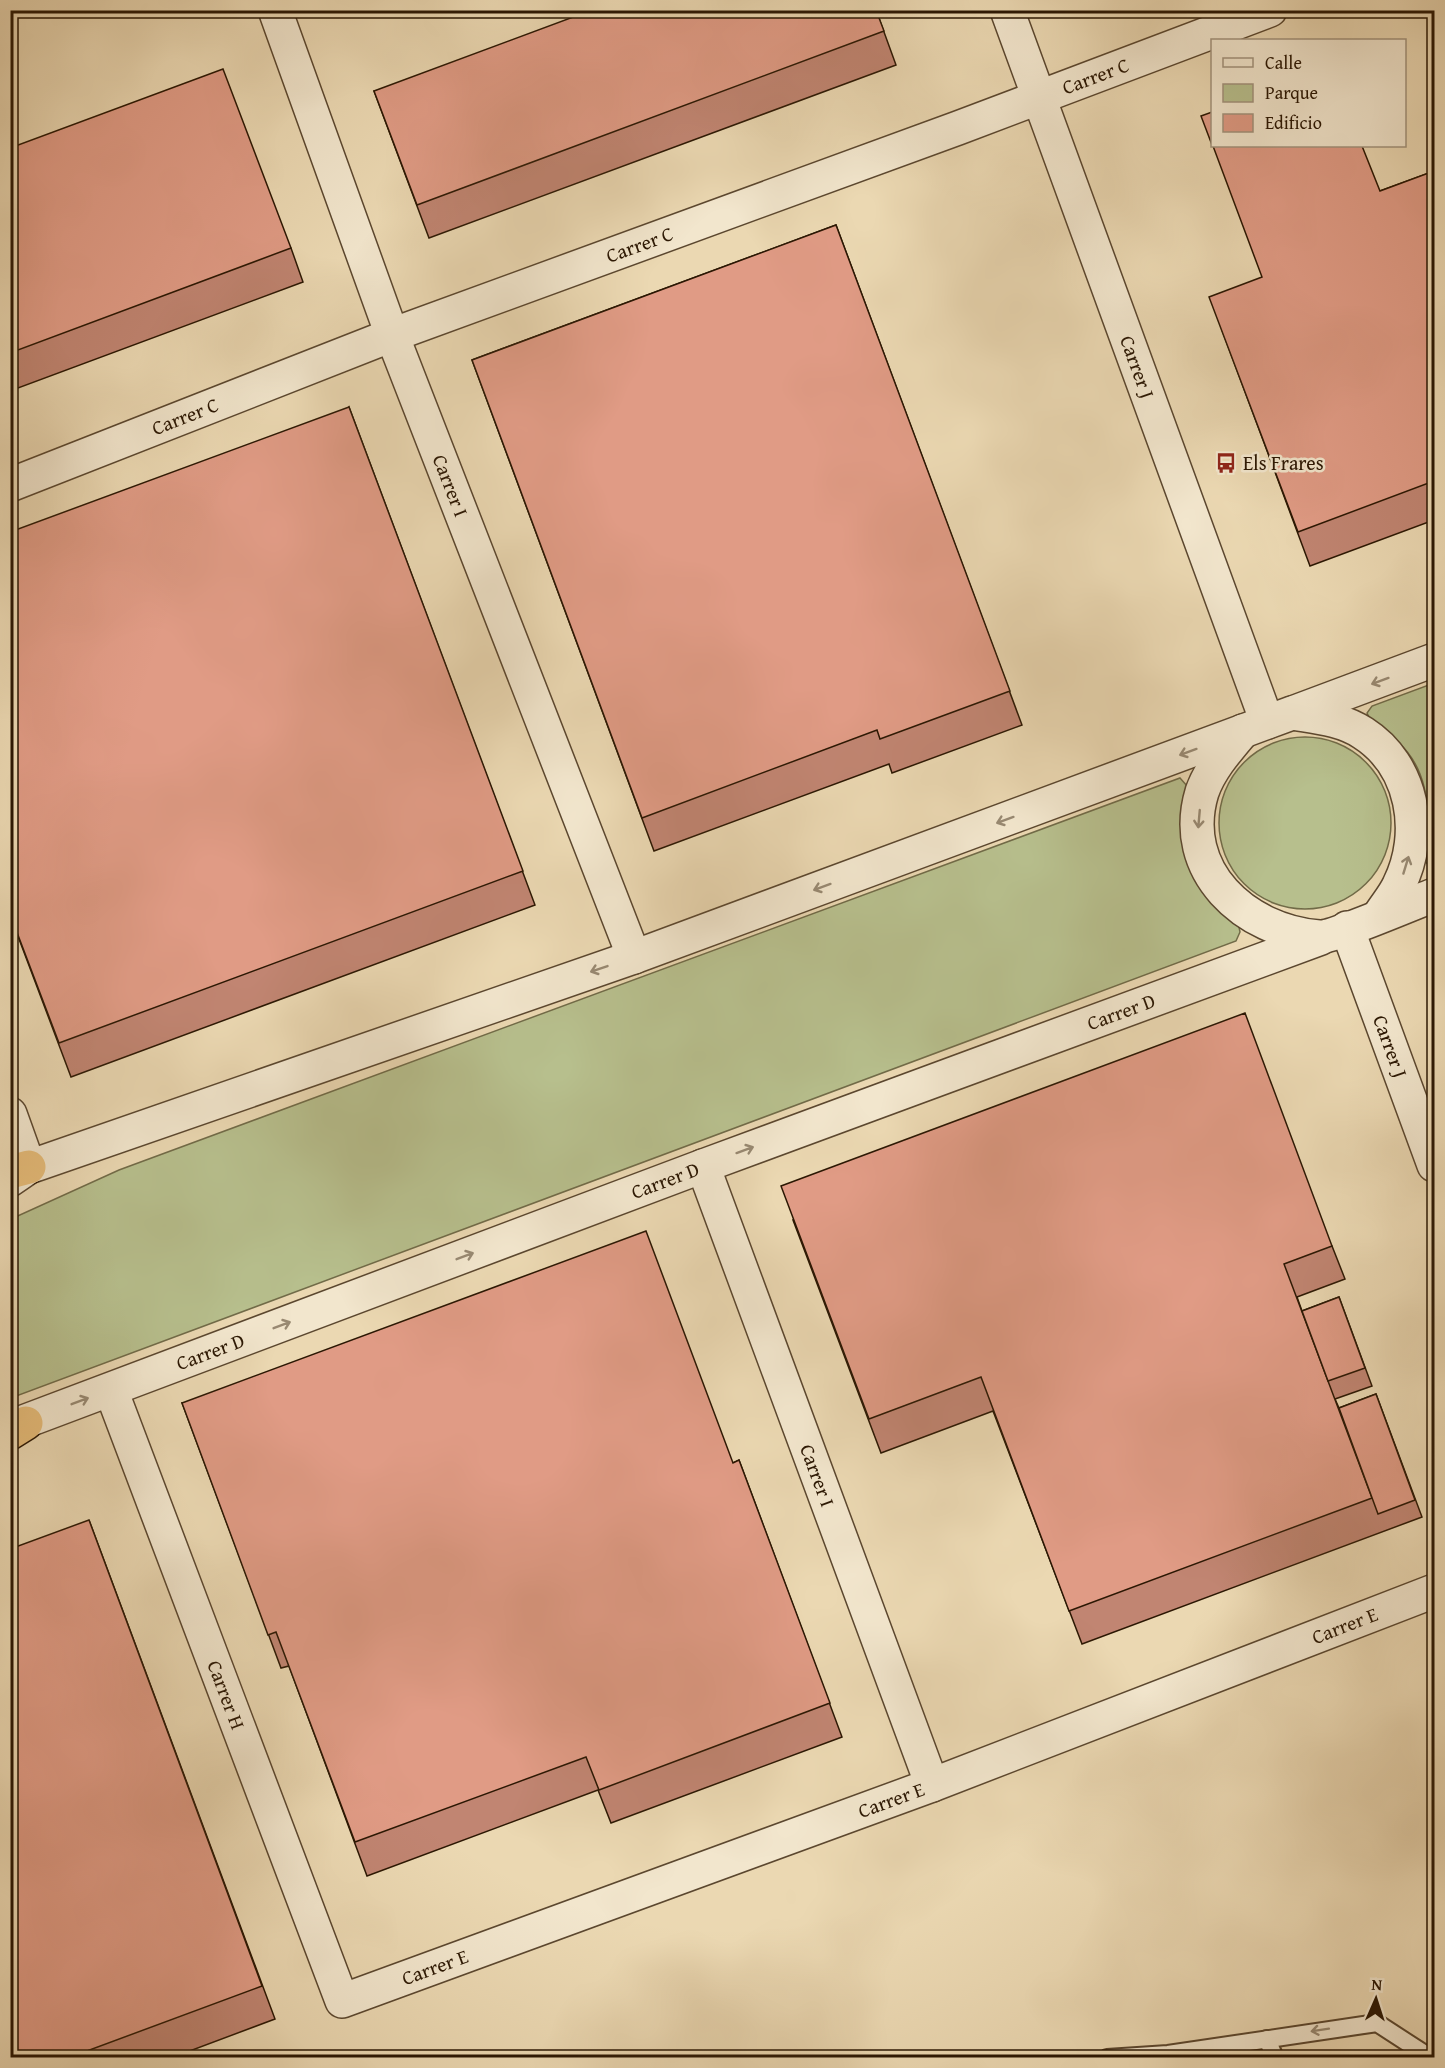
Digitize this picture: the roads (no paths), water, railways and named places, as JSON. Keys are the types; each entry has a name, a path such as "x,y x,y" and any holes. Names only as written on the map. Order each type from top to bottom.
{"street":[{"name":"Carrer I","path":"275,10 392,335 634,957"},
{"name":"Carrer J","path":"1007,10 1267,722"},
{"name":"Carrer C","path":"10,485 392,335 1040,98 1270,10"},
{"path":"10,1114 17,1173 634,957 1434,660"},
{"path":"1334,933 1283,929 1250,916 1222,892 1205,862 1198,827 1202,792 1218,760 1267,722 1329,719 1362,732 1389,756 1407,787 1414,822 1408,857 1400,885 1378,916"},
{"path":"1378,916 1434,895"},
{"name":"Carrer D","path":"16,1428 703,1166 1378,916"},
{"name":"Carrer J","path":"1334,933 1434,1166"},
{"name":"Carrer I","path":"703,1166 932,1785"},
{"name":"Carrer H","path":"111,1390 342,2001"},
{"name":"Carrer E","path":"342,2001 932,1785 1434,1591"}],"lane":[{"path":"1107,2058 1168,2054 1377,2023 1431,2058"},
{"path":"1267,2039 1275,2058"}],"place":[{"name":"Els Frares","path":"1226,463"}]}
